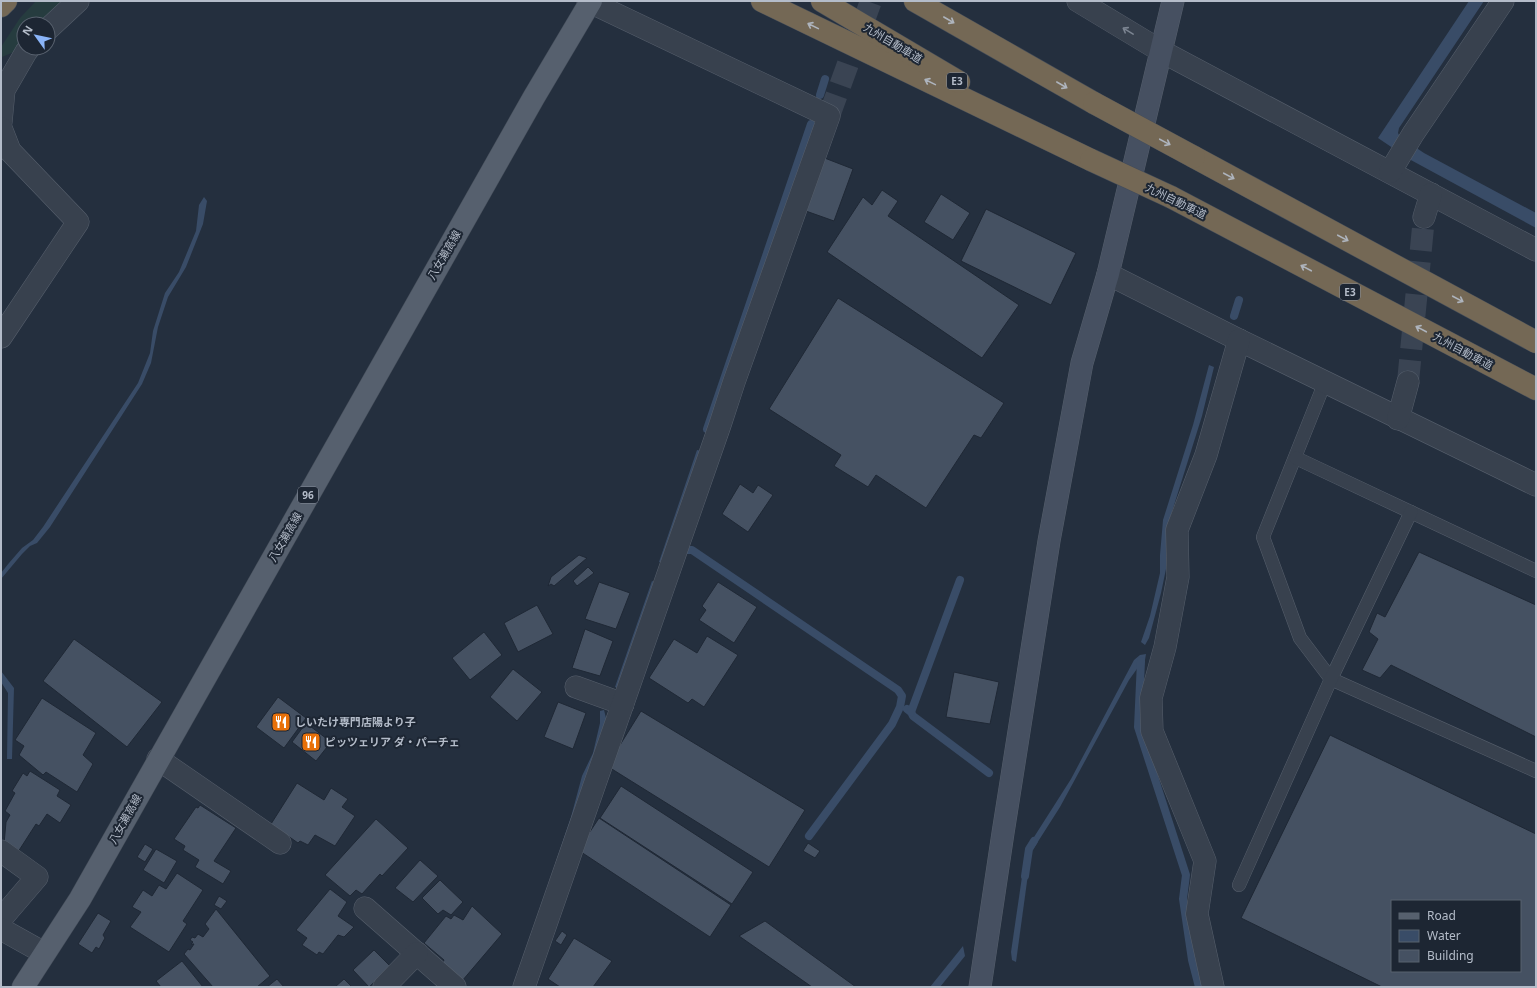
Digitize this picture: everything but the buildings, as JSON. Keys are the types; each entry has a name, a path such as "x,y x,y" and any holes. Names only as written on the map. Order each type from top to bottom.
{"highway":[{"path":"1,6 6,1"},
{"path":"762,1 1091,160"},
{"name":"九州自動車道","path":"822,1 1091,160 1171,197 1533,388"},
{"path":"916,1 1094,103 1536,342"}],"main road":[{"name":"八女瀬高線","path":"23,987 80,899 158,759 590,1"}],"street":[{"path":"56,22 78,1"},
{"path":"524,987 734,382 829,116 590,1"},
{"path":"1078,1 1161,51 1536,250"},
{"path":"980,987 1050,541 1082,363 1108,274 1173,1"},
{"path":"1390,172 1503,1"},
{"path":"1,122 4,90 24,56"},
{"path":"1,128 10,151 78,222 1,337"},
{"path":"1424,217 1431,194"},
{"path":"1108,274 1398,419 1536,485"},
{"path":"1213,987 1197,914 1205,861 1152,731 1151,698 1165,647 1178,577 1177,530 1206,455 1239,340"},
{"path":"1398,419 1408,382"},
{"path":"576,687 623,704"},
{"path":"158,759 280,843"},
{"path":"1,851 37,877 1,919"},
{"path":"365,908 455,987"},
{"path":"1,929 44,953"},
{"path":"384,987 416,953"}],"lane":[{"path":"1325,382 1296,458 1263,537 1300,638 1332,679 1536,771"},
{"path":"1296,458 1536,571"},
{"path":"1239,885 1332,679 1411,512"}],"green space":[{"path":"36,1 65,1 49,16 22,16"},
{"path":"16,24 16,50 2,57 1,47"}],"water":[{"path":"1469,1 1484,1 1399,128 1398,133 1400,137 1424,153 1536,213 1536,228 1409,159 1378,138"},
{"path":"204,197 207,201 203,224 186,267 168,297 158,327 151,363 142,384 50,527 37,543 30,546 22,554 1,579 1,573 9,563 22,548 33,540 43,527 138,383 150,353 153,331 165,293 179,272 196,231 199,205"},
{"path":"1209,365 1214,367 1202,416 1170,518 1166,569 1149,638 1145,645 1141,642 1150,616 1160,573 1163,520 1193,425"},
{"path":"697,450 702,451 664,564 659,562"},
{"path":"652,581 657,583 620,689 615,687"},
{"path":"1146,654 1144,666 1139,666 1129,680 1060,807 1032,851 1027,848 1071,779 1134,660 1140,655"},
{"path":"1,671 14,688 12,759 7,759 8,693 1,682"},
{"path":"604,710 607,722 529,942 571,817 582,776 593,753 600,723 600,711"},
{"path":"1024,863 1029,867 1016,962 1012,960 1011,952"},
{"path":"963,946 965,956 940,987 930,987"}],"waterway":[{"path":"820,95 825,79"},
{"path":"707,429 811,124"},
{"path":"1234,316 1239,300"},
{"path":"687,550 692,550 898,690 902,696 900,707 892,724 809,836"},
{"path":"911,712 960,580"},
{"path":"1141,661 1138,727 1186,875 1183,899 1192,960 1199,987"},
{"path":"907,709 913,716 989,773"},
{"path":"1025,876 1029,849 1034,841"}],"tunnel":[{"path":"829,116 871,1"},
{"path":"1408,382 1424,217"}],"place":[{"name":"しいたけ専門店陽より子","path":"281,722"},
{"name":"ピッツェリア ダ・パーチェ","path":"311,742"}]}
